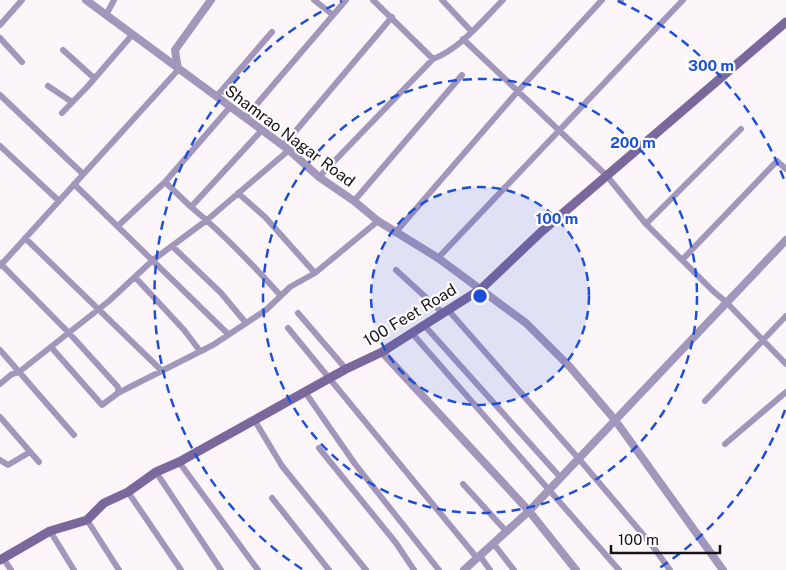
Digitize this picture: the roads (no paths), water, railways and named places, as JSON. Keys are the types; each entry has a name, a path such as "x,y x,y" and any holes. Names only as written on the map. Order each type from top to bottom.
{"main road":[{"name":"100 Feet Road","path":"1,559 50,531 87,520 104,503 128,492 156,472 179,462 346,369 382,352 482,289 541,232 786,22"}],"street":[{"path":"0,25 22,0"},
{"name":"Shamrao Nagar Road","path":"86,0 178,70 286,148 319,177 354,201 378,221 438,258 526,323 570,367 615,420 723,570"},
{"path":"106,15 114,0"},
{"path":"118,392 118,387 69,333 0,264 178,70 175,50 211,0"},
{"path":"314,0 333,15"},
{"path":"245,118 346,0"},
{"path":"373,0 433,59"},
{"path":"442,0 472,32"},
{"path":"319,177 433,59 446,54 472,32 503,0"},
{"path":"395,233 518,91 602,0"},
{"path":"438,258 683,0"},
{"path":"0,384 12,374 19,372 99,309 153,260 207,220 238,193 286,148 392,17"},
{"path":"216,97 272,32"},
{"path":"62,113 132,35"},
{"path":"0,38 22,62"},
{"path":"463,39 607,176 646,224 786,364"},
{"path":"64,50 94,78"},
{"path":"354,201 462,75"},
{"path":"48,86 72,102"},
{"path":"0,95 84,174"},
{"path":"119,225 165,182 230,107"},
{"path":"646,224 741,129"},
{"path":"191,208 262,130"},
{"path":"0,146 59,201"},
{"path":"682,260 777,161 786,169"},
{"path":"165,182 252,264 281,296"},
{"path":"74,184 119,225 228,334"},
{"path":"238,193 265,217 315,273"},
{"path":"51,347 102,405 118,392 200,351 266,310 290,288 315,273 378,221"},
{"path":"25,238 161,370"},
{"path":"464,570 529,511 786,240"},
{"path":"172,246 221,293 246,322"},
{"path":"396,270 446,312 579,459 651,544 670,570"},
{"path":"135,277 184,330 200,351"},
{"path":"298,312 346,369"},
{"path":"705,401 786,316"},
{"path":"424,325 560,477"},
{"path":"288,328 490,570"},
{"path":"411,332 618,570"},
{"path":"0,350 74,435"},
{"path":"382,352 529,511 576,570"},
{"path":"305,392 355,464 439,570"},
{"path":"725,444 786,392"},
{"path":"0,417 39,462"},
{"path":"255,421 282,466 366,570"},
{"path":"319,448 396,543 414,570"},
{"path":"0,460 8,465 30,452"},
{"path":"179,462 258,570"},
{"path":"156,472 221,570"},
{"path":"463,484 506,531"},
{"path":"128,492 181,570"},
{"path":"272,498 329,570"},
{"path":"87,520 119,570"},
{"path":"50,531 74,570"},
{"path":"493,543 514,570"},
{"path":"1,559 11,570"}]}
